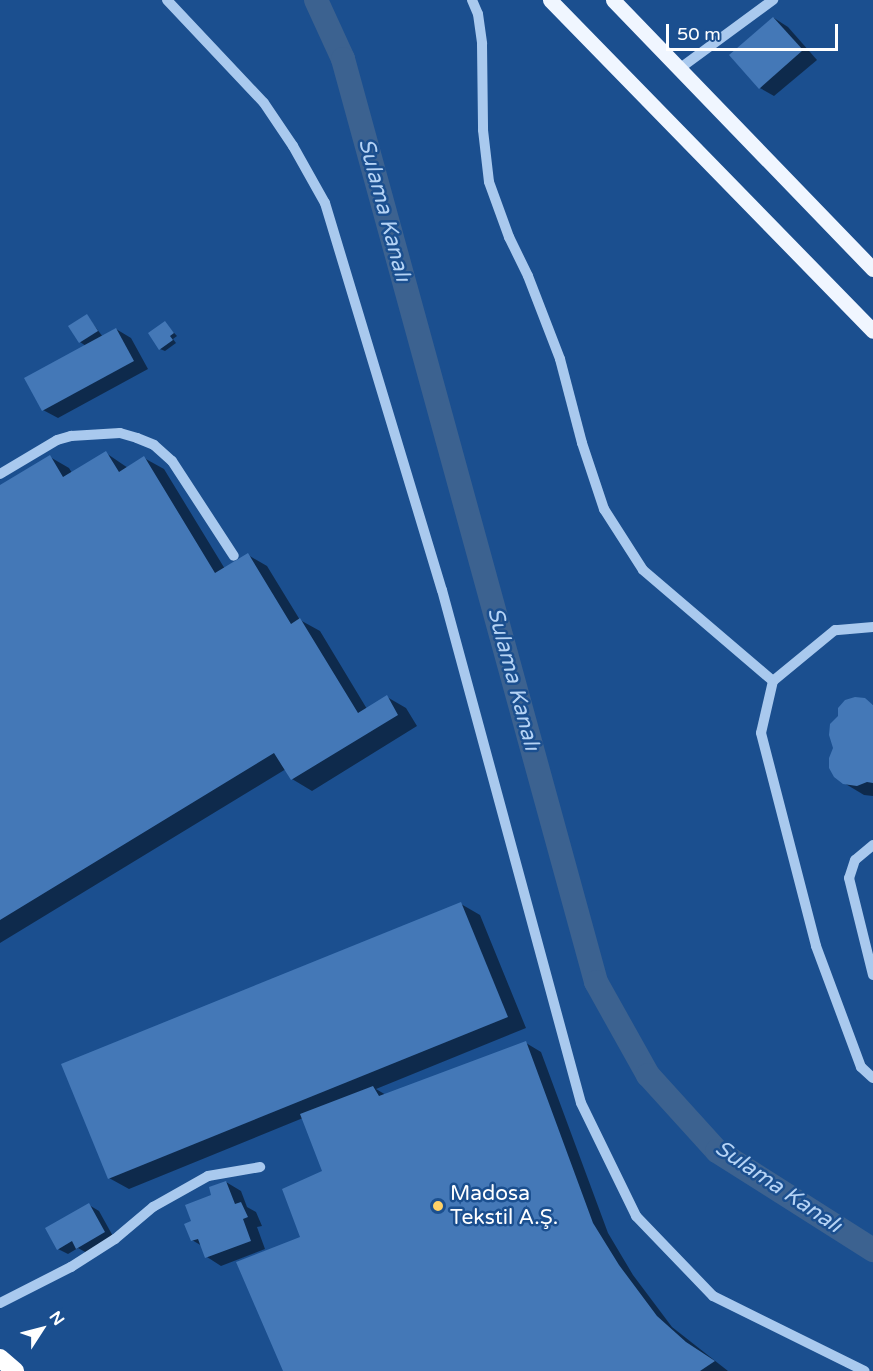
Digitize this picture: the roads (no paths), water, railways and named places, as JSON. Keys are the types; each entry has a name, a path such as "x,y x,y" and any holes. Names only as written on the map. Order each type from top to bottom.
{"highway":[{"path":"0,1358 15,1371"}],"main road":[{"path":"550,0 873,331"},
{"path":"613,0 873,269"}],"street":[{"path":"167,0 264,103 293,146 325,203 442,590 581,1103 636,1216 713,1296 870,1370"},
{"path":"472,0 478,14 482,44 483,130 489,182 508,237 528,276 560,358 582,443 604,509 643,570 772,681"},
{"path":"679,69 773,0"},
{"path":"0,474 57,440 71,436 120,433 137,438 154,445 172,460 234,556"},
{"path":"873,627 835,630 772,681 761,733 816,946 861,1067 873,1078"},
{"path":"873,845 855,860 849,878 849,890 873,975"},
{"path":"0,1303 71,1267 115,1239 153,1207 208,1176 260,1167"}],"waterway":[{"name":"Sulama Kanalı","path":"316,0 343,59 596,982 648,1075 717,1151 873,1250"}],"place":[{"name":"Madosa Tekstil A.Ş.","path":"438,1206"}]}
